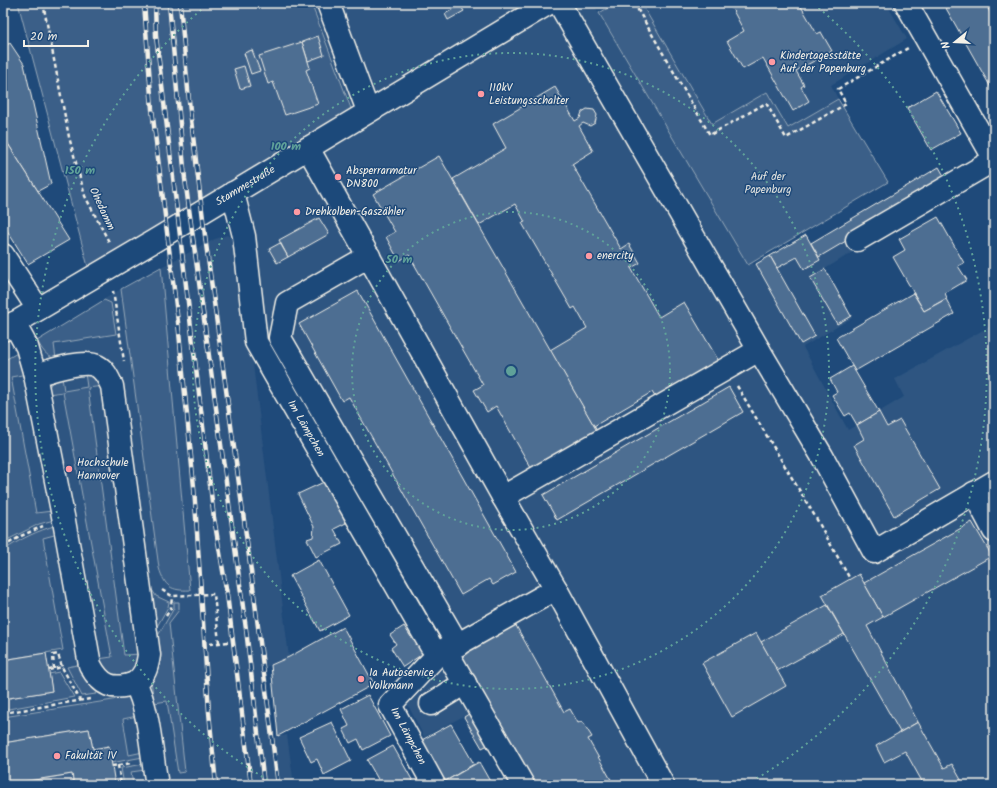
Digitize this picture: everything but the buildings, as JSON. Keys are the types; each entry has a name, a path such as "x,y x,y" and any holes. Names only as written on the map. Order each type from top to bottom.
{"street":[{"path":"328,3 368,111"},
{"name":"Stammestraße","path":"8,327 154,241 549,3"},
{"path":"559,3 825,462 874,552 994,482"},
{"path":"858,240 994,159 906,3"},
{"path":"308,148 556,589 663,785"},
{"name":"Im Lämpchen","path":"233,193 244,236 256,342 443,650 390,705 434,785"},
{"path":"3,255 38,309"},
{"path":"369,256 287,303 280,338 443,650 465,683 523,785"},
{"path":"8,327 27,347 35,375 64,521 90,665 96,676 107,684 116,687 126,686 135,683 142,677 148,666 149,656 112,386 106,373 96,366 84,364 35,375"},
{"path":"503,497 759,350"},
{"path":"967,497 994,531"},
{"path":"443,650 556,589"},
{"path":"135,683 141,694 145,710 157,785"},
{"path":"430,704 465,683"}],"path":[{"name":"Ohedamm","path":"43,3 69,137 86,196 118,262"},
{"path":"634,3 710,135 766,103 786,138 846,104 838,89 926,38"},
{"path":"727,368 816,518 850,579"},
{"path":"3,547 40,527 64,521"},
{"path":"160,589 172,596 214,594 219,643"},
{"path":"210,644 228,642"},
{"path":"54,669 53,655 58,654 62,667 80,700"},
{"path":"48,670 62,667"},
{"path":"3,713 100,697 107,684"},
{"path":"118,765 121,785"}],"shaded area":[{"path":"311,3 593,3 677,145 716,201 754,265 806,235 811,243 939,167 953,190 825,269 852,318 803,347 848,430 904,397 895,379 994,324 994,785 517,785 475,710 424,737 408,705 450,661 252,356 289,657 266,667 275,737 287,735 294,785 3,785 3,361 121,289 161,267 215,239 227,235 234,240 229,195 355,119"},
{"name":"Kindertagesstätte Auf der Papenburg","path":"641,3 886,3 907,39 831,85 838,99 788,128 767,92 712,125"}],"green space":[{"path":"18,3 311,3 355,119 91,278"},
{"name":"Auf der Papenburg","path":"617,3 641,3 712,124 767,92 788,128 838,99 888,182 748,265 599,13"},
{"path":"161,267 190,590 178,590 166,584 159,568 121,289"},
{"path":"104,300 111,303 116,334 54,344 56,359 49,356 45,352 37,341"},
{"path":"21,351 27,374 11,377 36,513 52,511 54,520 39,524 3,542 3,361"},
{"path":"85,373 91,373 103,386 88,388 124,655 140,654 139,664 125,679 109,676 98,659 112,657 63,392 48,394 52,383 62,377 64,391 87,387"},
{"path":"57,525 58,534 43,538 63,650 3,660 3,551 29,536"},
{"path":"149,585 156,596 169,602 168,607 155,630"},
{"path":"174,602 179,602 179,610 169,623 185,772 178,773 167,701 154,703 151,680 156,639 174,608"},
{"path":"82,664 100,689 96,694 82,696 67,667"},
{"path":"59,672 74,697 3,710 3,699 52,691 49,674"},
{"path":"127,695 130,697 137,716 123,719 129,755 143,752 143,757 111,763 109,746 93,749 89,729 3,743 3,717 113,700"},
{"path":"144,764 145,770 131,772 133,785 124,785 121,768"},
{"path":"72,774 74,785 9,785"}],"railway":[{"path":"144,3 152,109 178,322 194,487 209,712 216,785"},
{"path":"155,3 156,36 214,518 227,594 251,785"},
{"path":"169,3 185,179 246,629 264,785"},
{"path":"180,3 190,111 206,244 251,571 278,785"}],"place":[{"name":"Kindertagesstätte Auf der Papenburg","path":"772,62"},
{"name":"110kV Leistungsschalter","path":"481,94"},
{"name":"Absperrarmatur DN800","path":"338,177"},
{"name":"Drehkolben-Gaszähler","path":"297,212"},
{"name":"enercity","path":"589,256"},
{"name":"Hochschule Hannover","path":"69,469"},
{"name":"1a Autoservice Volkmann","path":"361,679"},
{"name":"Fakultät IV","path":"57,756"}]}
